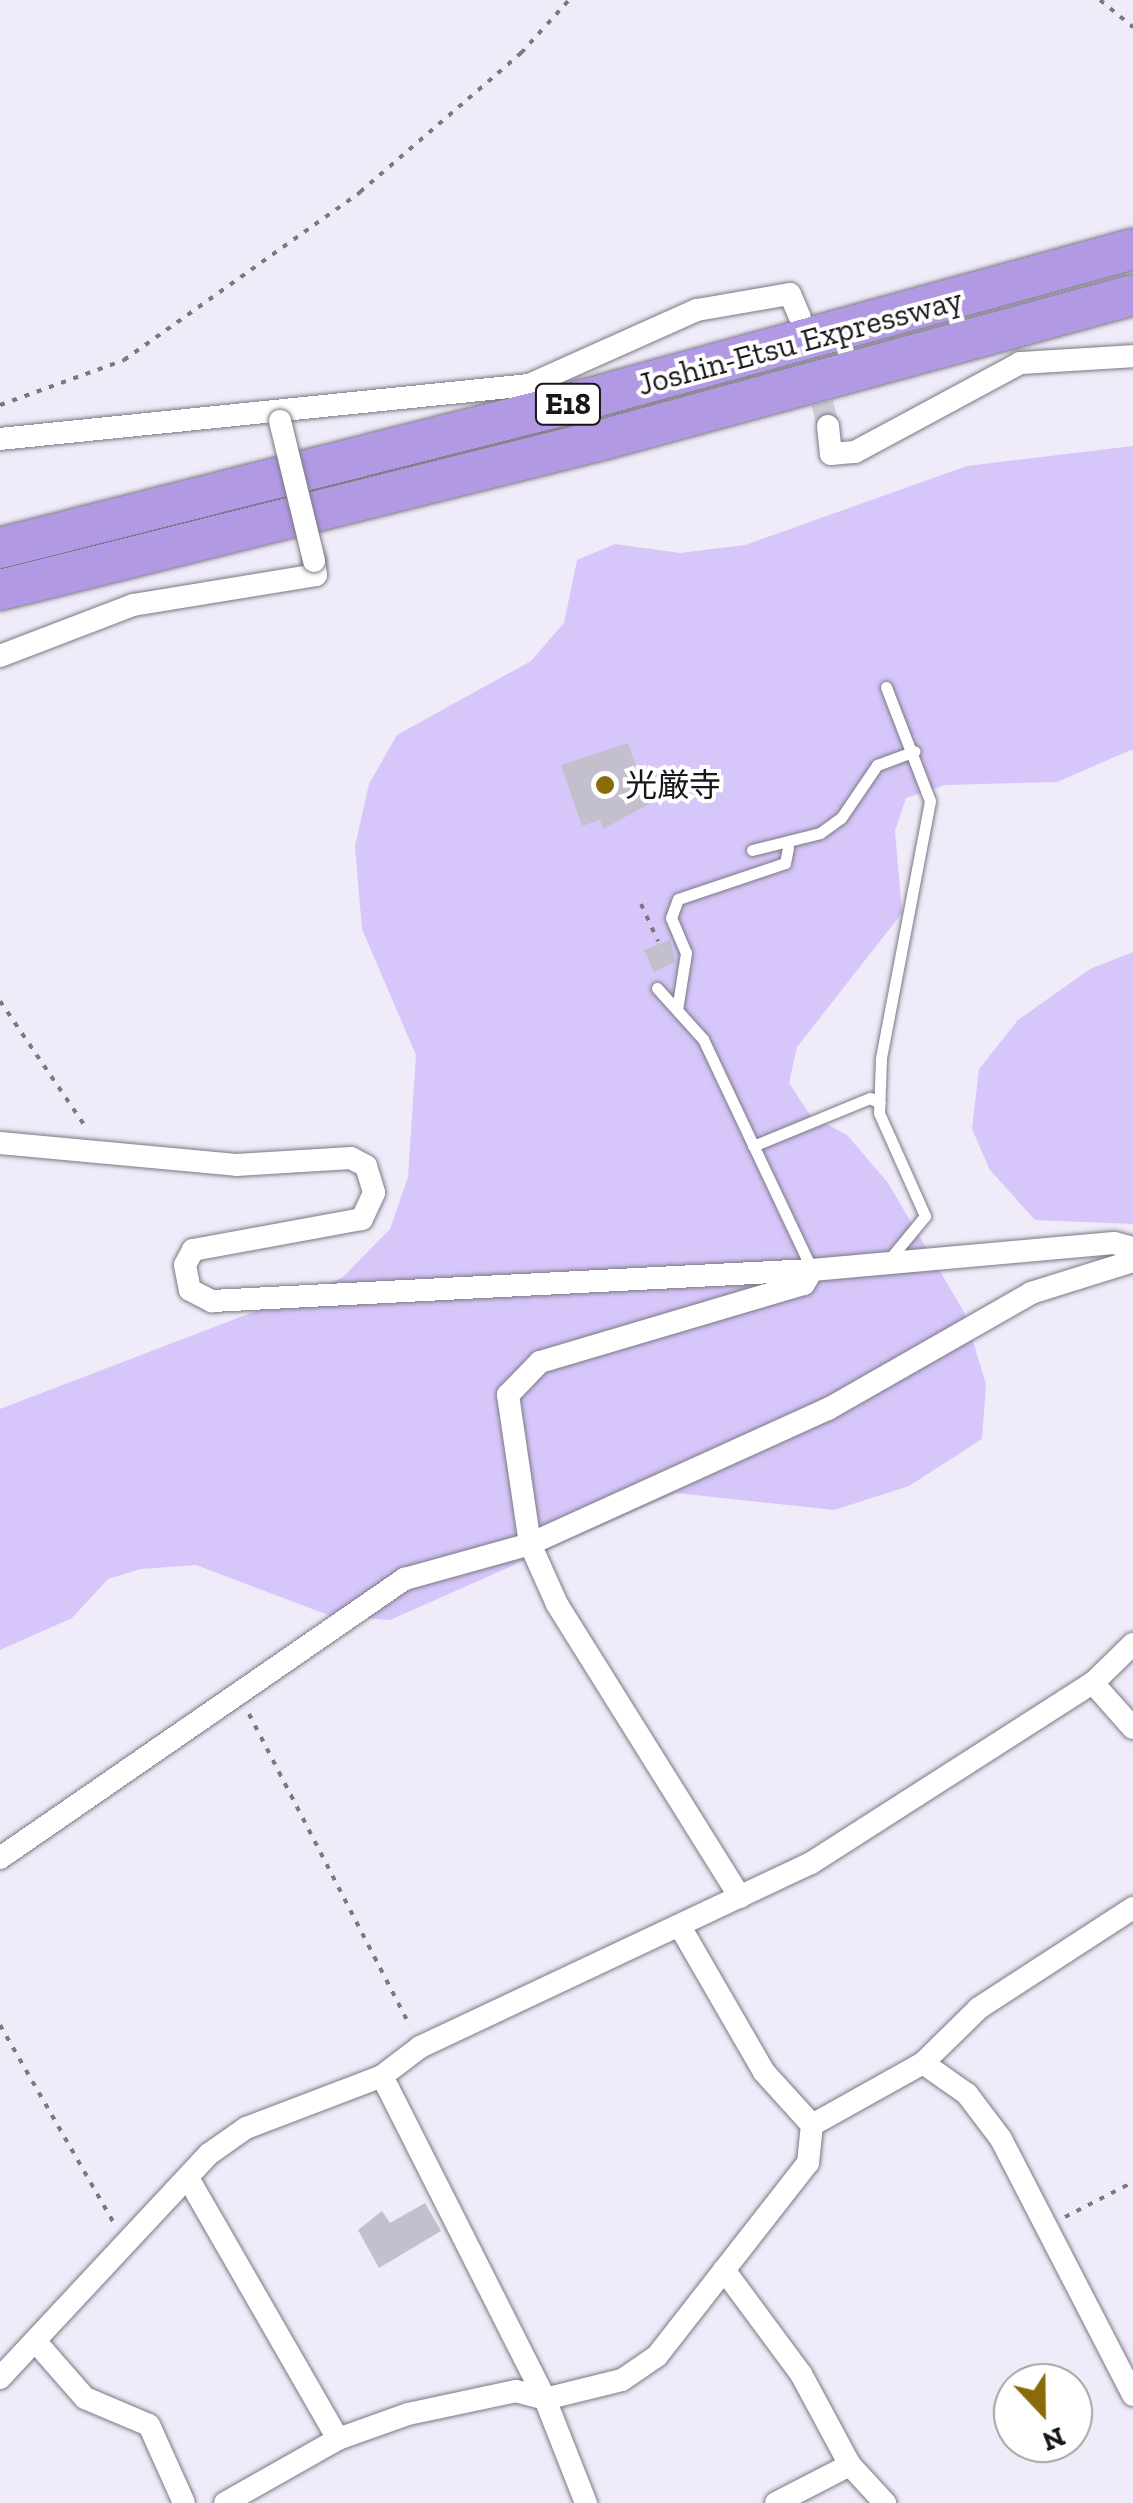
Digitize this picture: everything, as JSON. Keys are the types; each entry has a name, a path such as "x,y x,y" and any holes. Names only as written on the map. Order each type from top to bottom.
{"highway":[{"name":"Joshin-Etsu Expressway","path":"0,548 1133,250"},
{"name":"Joshin-Etsu Expressway","path":"0,590 620,436 1133,295"}],"street":[{"path":"0,439 279,415 529,384 698,310 790,294 800,316"},
{"path":"828,426 831,454 855,452 1020,363 1133,356"},
{"path":"0,656 133,604 316,575 279,415"},
{"path":"0,1143 95,1148 236,1165 351,1158 366,1166 374,1193 362,1219 193,1250 184,1265 190,1290 212,1301 812,1270 1114,1243 1133,1248"},
{"path":"0,1858 405,1579 530,1544 828,1408 1031,1293 1133,1262"},
{"path":"740,1898 557,1604 530,1544 508,1414 520,1378 540,1362 616,1336 804,1284 812,1270"},
{"path":"0,2378 188,2178 246,2128 382,2076 420,2047 740,1898 887,1817 1093,1684 1133,1644"},
{"path":"1093,1684 1133,1728"},
{"path":"812,2124 922,2063 980,2008 1133,1908"},
{"path":"225,2503 338,2440 408,2414 516,2391 545,2399 622,2380 657,2356 808,2164 812,2124 764,2072 681,1928"},
{"path":"922,2063 967,2094 1048,2226 1133,2394"},
{"path":"382,2076 545,2399 586,2503"},
{"path":"188,2178 338,2440"},
{"path":"724,2270 801,2374 850,2465 885,2503"},
{"path":"36,2342 84,2398 149,2425 184,2503"},
{"path":"776,2503 850,2465"}],"lane":[{"path":"885,1264 925,1216 880,1104 930,801 915,752 886,687"},
{"path":"752,850 788,847 841,818 877,765 915,752"},
{"path":"676,1010 686,953 670,918 678,899 785,862 788,847"},
{"path":"658,988 702,1039 812,1270"},
{"path":"753,1146 870,1098 880,1104"}],"path":[{"path":"0,405 124,360 360,192 521,53 570,0"},
{"path":"1100,0 1133,27"},
{"path":"641,904 658,941"},
{"path":"0,1001 79,1112 95,1148"},
{"path":"238,1692 420,2047"},
{"path":"0,2025 130,2244"},
{"path":"1048,2226 1133,2182"}],"shaded area":[{"path":"1133,446 1133,749 1057,782 945,785 906,798 895,831 902,913 797,1047 789,1083 810,1115 847,1135 888,1183 964,1312 986,1384 982,1439 909,1486 834,1510 676,1493 390,1620 331,1616 196,1565 141,1569 108,1579 72,1618 0,1650 0,1409 342,1278 390,1229 408,1177 416,1055 362,929 355,846 369,784 397,735 531,661 564,623 577,560 615,544 680,553 745,545 967,466"},
{"path":"1133,952 1133,1224 1035,1220 990,1170 972,1129 979,1069 1018,1020 1090,969"}],"building":[{"name":"光厳寺","path":"628,743 649,804 603,829 600,820 582,826 561,765"},
{"path":"670,940 675,962 654,972 644,950"},
{"path":"425,2203 441,2231 379,2268 358,2230 382,2211 390,2223"}],"tunnel":[{"path":"814,371 828,426"}],"place":[{"name":"光厳寺","path":"605,785"}]}
